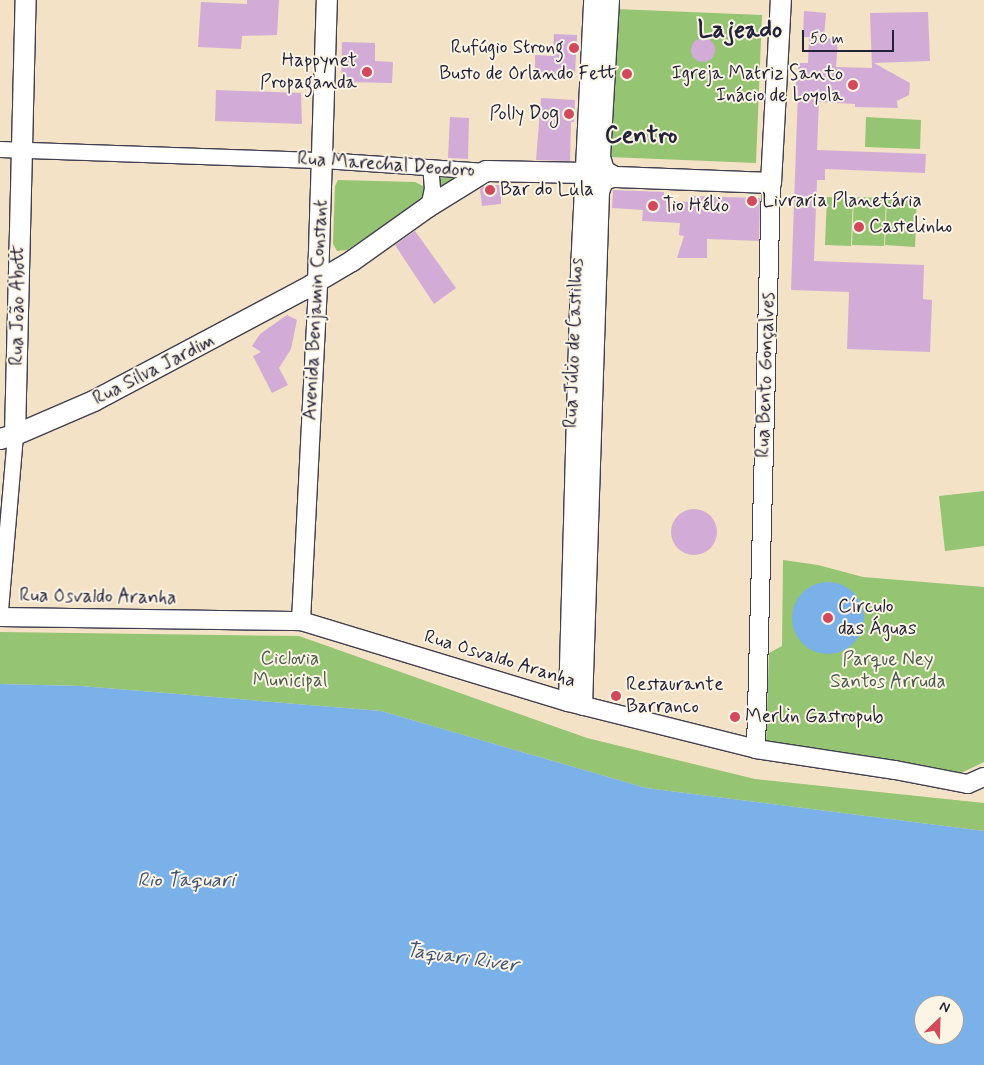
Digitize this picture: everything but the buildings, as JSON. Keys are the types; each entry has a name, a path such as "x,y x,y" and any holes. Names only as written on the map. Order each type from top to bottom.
{"main road":[{"name":"Rua João Abott","path":"7,437 21,150 26,0"},
{"name":"Avenida Benjamin Constant","path":"320,262 327,0"},
{"name":"Rua Bento Gonçalves","path":"771,183 781,0"},
{"name":"Rua Marechal Deodoro","path":"486,171 585,173 616,177 771,183"},
{"name":"Rua Silva Jardim","path":"7,437 94,401 311,286 352,261 428,208 486,171"},
{"path":"311,286 320,262 334,264 352,261"}],"street":[{"name":"Rua Júlio de Castilhos","path":"576,704 589,270 585,173 593,0"},
{"path":"610,0 601,157 605,170 616,177"},
{"name":"Rua Marechal Deodoro","path":"0,149 322,160 486,171"},
{"path":"428,208 432,188 430,167"},
{"name":"Rua Júlio de Castilhos","path":"589,270 601,186 609,178 616,177"},
{"name":"Rua Bento Gonçalves","path":"756,749 771,183"},
{"name":"Avenida Benjamin Constant","path":"301,621 311,286"},
{"name":"Rua João Abott","path":"0,610 7,437"},
{"name":"Rua Osvaldo Aranha","path":"0,617 301,621 576,704 756,749 895,770 976,785"},
{"path":"976,785 984,776"}],"green space":[{"path":"616,9 762,15 756,163 610,157"},
{"path":"866,117 921,120 920,149 865,147"},
{"path":"437,177 457,178 440,188"},
{"path":"338,180 415,182 425,187 426,193 422,200 347,250 337,251 333,244 335,186"},
{"path":"887,196 917,198 915,247 885,245"},
{"path":"827,197 853,198 851,246 825,245"},
{"path":"854,197 886,198 884,246 852,245"},
{"path":"984,491 984,546 945,551 939,496"},
{"name":"Parque Ney Santos Arruda","path":"783,560 818,565 863,577 984,587 984,762 963,772 943,774 766,742 769,653 782,646"},
{"name":"Ciclovia Municipal","path":"0,632 299,636 587,738 755,779 984,803 984,831 646,788 381,711 81,686 0,684"}],"water":[{"name":"Círculo das Águas","path":"835,582 854,592 862,604 864,618 862,632 854,644 842,652 821,654 802,644 794,632 792,611 802,592 814,584"},
{"name":"Rio Taquari","path":"0,684 81,686 381,711 646,788 984,831 984,1065 0,1065"}],"place":[{"name":"Rufúgio Strong","path":"574,48"},
{"name":"Happynet Propaganda","path":"367,72"},
{"name":"Busto de Orlando Fett","path":"627,74"},
{"name":"Igreja Matriz Santo Inácio de Loyola","path":"853,85"},
{"name":"Polly Dog","path":"569,114"},
{"name":"Bar do Lula","path":"490,190"},
{"name":"Livraria Planetária","path":"752,201"},
{"name":"Tio Hélio","path":"653,206"},
{"name":"Castelinho","path":"859,227"},
{"name":"Círculo das Águas","path":"828,618"},
{"name":"Restaurante Barranco","path":"616,696"},
{"name":"Merlin Gastropub","path":"735,717"}],"district":[{"name":"Lajeado","path":"740,31"},
{"name":"Centro","path":"641,136"}],"water label":[{"name":"Taquari River","path":"462,958"}]}
